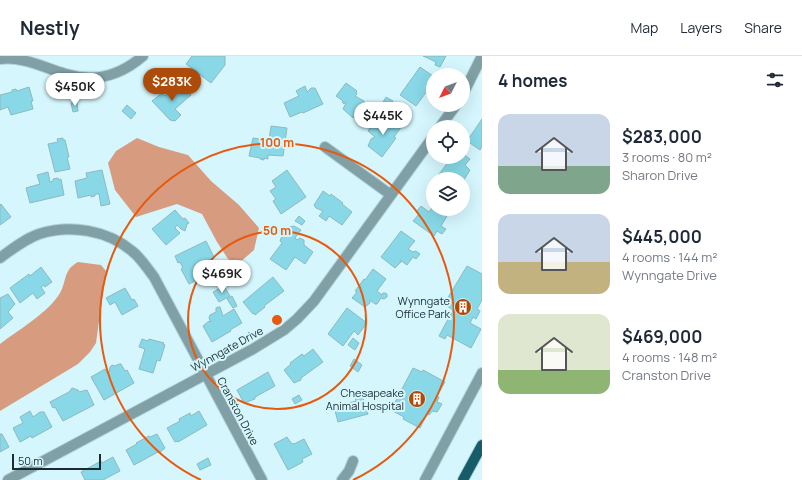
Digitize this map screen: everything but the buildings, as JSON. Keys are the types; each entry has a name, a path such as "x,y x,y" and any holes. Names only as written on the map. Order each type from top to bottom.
{"main road":[{"path":"463,480 482,446"}],"street":[{"path":"0,59 27,61 81,78 95,78 110,76 124,70 144,56"},
{"path":"470,80 482,56"},
{"path":"325,147 391,195"},
{"name":"Wynngate Drive","path":"8,480 274,338 297,319 314,301 426,147"},
{"name":"Cranston Drive","path":"0,258 34,236 57,230 69,229 98,233 115,240 132,251 143,262 154,277 262,480"},
{"path":"424,480 482,373"},
{"path":"342,480 349,472 353,461"}],"shaded area":[{"path":"137,138 159,147 188,155 211,181 239,205 259,228 254,250 238,264 228,259 202,214 177,204 136,217 115,190 108,163 116,151"},
{"path":"78,262 101,265 106,271 96,343 90,352 78,364 0,411 0,344 41,314 55,300 62,289 68,272 73,265"}],"place":[{"name":"Wynngate Office Park","path":"463,307"},
{"name":"Chesapeake Animal Hospital","path":"417,399"}]}
